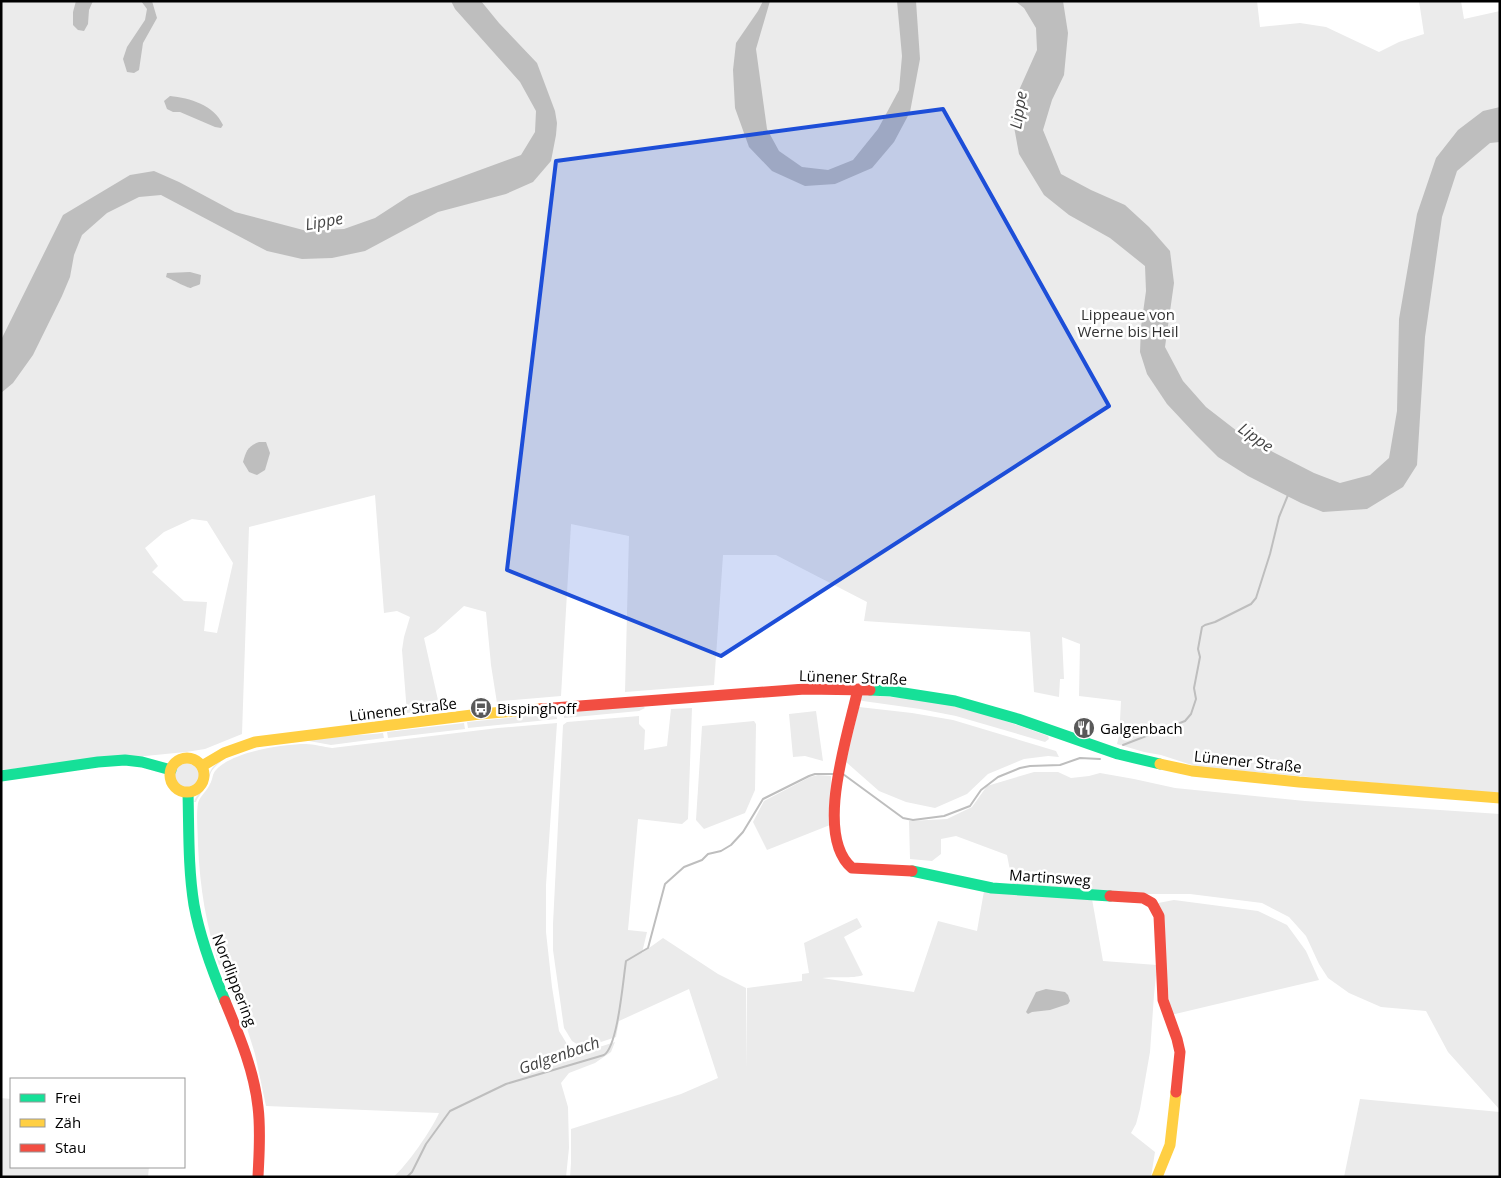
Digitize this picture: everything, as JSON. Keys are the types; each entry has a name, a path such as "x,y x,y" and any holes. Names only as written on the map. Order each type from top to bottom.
{"main road":[{"name":"Lünener Straße","path":"202,766 224,753 255,742 480,714 753,692 805,689 858,689 907,693 963,703 1017,718 1118,754 1192,770 1299,782 1500,798"},
{"name":"Martinsweg","path":"858,689 837,778 836,838 843,861 852,868 906,870 992,888 1150,900 1159,916 1163,1000 1180,1052 1170,1145 1157,1177"},
{"path":"186,758 195,760 202,766 203,781 197,789 188,792 179,790 172,784 170,774 177,762 186,758"},
{"path":"1,776 116,760 142,762 171,770"},
{"name":"Nordlippering","path":"188,792 191,880 194,906 207,956 243,1045 253,1082 258,1106 260,1136 258,1177"}],"highlighted area":[{"path":"943,109 1109,406 721,656 507,570 556,161"}],"green space":[{"name":"Lippeaue von Werne bis Heil","path":"1,1 1257,1 1260,27 1300,23 1326,27 1379,52 1399,42 1424,34 1419,1 1461,1 1464,19 1500,11 1500,794 1198,767 1117,744 1122,724 1122,721 1120,721 1121,701 1079,696 1080,644 1062,637 1064,679 1060,679 1059,697 1034,692 1030,632 864,621 867,602 776,555 723,555 714,685 625,692 629,536 571,524 561,696 497,703 486,612 464,606 435,632 424,638 440,709 407,713 402,650 410,617 397,611 384,613 375,495 249,527 242,734 205,749 186,752 1,770","holes":["192,519 207,521 233,563 217,633 204,631 207,602 184,601 152,572 158,566 145,548 164,532"]},
{"path":"862,695 930,701 964,709 1048,736 1049,739 1045,742 956,716 859,700"},
{"path":"643,706 645,708 639,711 564,718 564,712"},
{"path":"859,707 953,720 1056,751 1059,757 1048,756 1024,759 988,774 967,794 935,808 906,802 879,791 846,762"},
{"path":"692,708 688,819 682,824 638,819 628,930 647,932 642,953 663,938 718,974 746,988 747,1070 747,988 802,981 802,974 809,973 804,943 857,918 862,927 844,937 863,975 822,978 914,992 938,921 977,931 984,891 1092,899 1103,961 1157,965 1150,1052 1140,1109 1136,1124 1131,1133 1155,1152 1151,1177 570,1177 571,1129 681,1094 718,1078 689,989 619,1021 616,1037 589,1046 580,1046 572,1041 564,1028 553,950 563,725 567,722 639,716 639,724 645,730 644,750 667,746 671,709"},
{"path":"816,711 823,761 805,756 793,757 789,714"},
{"path":"556,713 557,719 468,728 467,722"},
{"path":"754,721 756,724 755,790 745,813 704,829 696,820 702,726"},
{"path":"464,723 465,729 388,738 387,732"},
{"path":"557,723 546,885 546,932 559,1031 575,1057 615,1042 611,1052 595,1063 569,1073 561,1083 568,1107 569,1148 566,1177 393,1177 419,1147 439,1113 266,1106 255,1054 246,1025 222,971 227,968 225,963 219,965 207,921 199,861 198,803 209,787 216,770 234,758 258,750 306,744 332,748 498,728"},
{"path":"383,733 384,738 331,745 303,741 259,746 294,740"},
{"path":"223,760 212,770 205,788 196,802 194,802 205,786 212,768"},
{"path":"187,762 197,765 200,775 197,785 187,788 177,785 174,775 177,765"},
{"path":"1034,772 1058,772 1071,778 1100,773 1175,788 1305,801 1500,814 1500,1110 1448,1052 1426,1011 1381,1007 1349,993 1328,978 1306,936 1289,917 1262,903 1190,894 1148,894 1013,886 1007,855 956,836 941,839 941,854 932,861 910,859 909,821 947,819 972,807 987,786"},
{"path":"818,775 831,776 830,825 767,850 753,822 764,801 810,777"},
{"path":"1174,900 1258,911 1287,925 1306,951 1319,980 1171,1015 1158,903"},
{"path":"1,1098 10,1099 10,1168 149,1168 148,1177 1,1177"},
{"path":"1360,1099 1500,1112 1500,1177 1344,1177"}],"water":[{"path":"76,1 93,1 89,10 88,24 84,31 78,30 73,25 73,12"},
{"path":"141,1 152,1 157,18 143,43 139,70 134,73 127,72 123,59 127,47 145,20 147,9"},
{"path":"451,1 481,1 537,63 555,111 557,123 551,161 533,182 506,194 438,212 365,251 332,258 302,259 267,251 161,195 139,197 107,213 82,235 74,255 70,277 33,355 13,383 1,393 1,340 63,215 130,175 154,171 235,212 307,231 344,229 375,218 409,196 521,155 535,132 536,111 520,82 455,9"},
{"path":"763,1 770,1 756,49 767,129 779,151 802,167 828,170 853,160 878,129 899,90 902,56 897,1 916,1 920,59 910,112 894,142 872,168 835,184 805,186 772,171 749,147 735,108 733,70 736,43"},
{"name":"Lippe","path":"1015,1 1063,1 1068,33 1064,75 1052,100 1043,130 1061,174 1125,205 1149,227 1170,251 1174,283 1165,347 1183,381 1206,407 1237,431 1314,473 1340,483 1370,475 1389,458 1397,411 1399,319 1417,214 1436,158 1458,130 1483,111 1500,107 1500,142 1490,143 1457,171 1442,217 1425,337 1417,465 1403,487 1367,509 1323,512 1248,476 1218,457 1167,404 1147,374 1140,352 1146,291 1145,266 1110,238 1069,215 1044,195 1019,154 1012,116 1020,88 1037,50 1036,28 1024,8"},
{"path":"170,96 201,104 214,112 223,125 221,128 215,127 180,112 173,112 167,109 164,101"},
{"path":"190,272 201,275 200,284 191,288 166,277 167,273"},
{"path":"259,442 266,442 270,453 265,470 257,475 249,472 243,462 248,449"},
{"path":"1046,989 1065,992 1070,1001 1068,1004 1050,1010 1028,1014 1026,1012 1036,992"}],"waterway":[{"name":"Galgenbach","path":"1123,745 1185,721 1191,714 1196,699 1194,688 1200,657 1198,649 1202,627 1251,604 1256,598 1279,517 1288,495"},
{"name":"Galgenbach","path":"841,774 903,818 913,820 944,816 970,806 981,790 998,777 1020,768 1060,765 1080,758 1100,759"},
{"name":"Galgenbach","path":"407,1177 412,1172 426,1144 450,1111 506,1084 604,1055 613,1039 626,961 648,948 665,884 684,867 702,860 708,854 721,851 731,845 743,832 763,799 809,776 815,774 834,774"}],"traffic: fast":[{"path":"870,690 891,691 955,701 1018,719 1118,754 1160,764"},
{"path":"1,776 125,760 142,762 171,770"},
{"path":"188,793 190,863 194,905 207,954 225,1001"},
{"path":"912,871 992,888 1110,896"}],"traffic: slow":[{"path":"202,766 224,753 255,742 480,714 540,709"},
{"path":"187,758 194,759 199,763 203,768 204,775 203,782 199,787 194,791 187,792 180,791 175,787 171,782 170,775 171,768 175,763 180,759 187,758"},
{"path":"1160,764 1192,771 1299,782 1500,798"},
{"path":"1157,1177 1170,1145 1176,1092"}],"traffic: jam":[{"path":"540,709 805,689 870,690"},
{"path":"858,689 842,756 834,808 835,832 841,853 852,868 912,871"},
{"path":"1110,896 1143,898 1152,903 1159,916 1163,1000 1180,1052 1176,1092"},
{"path":"225,1001 245,1053 256,1093 260,1142 258,1177"}],"place":[{"name":"Bispinghoff","path":"481,708"},
{"name":"Galgenbach","path":"1084,728"}]}
